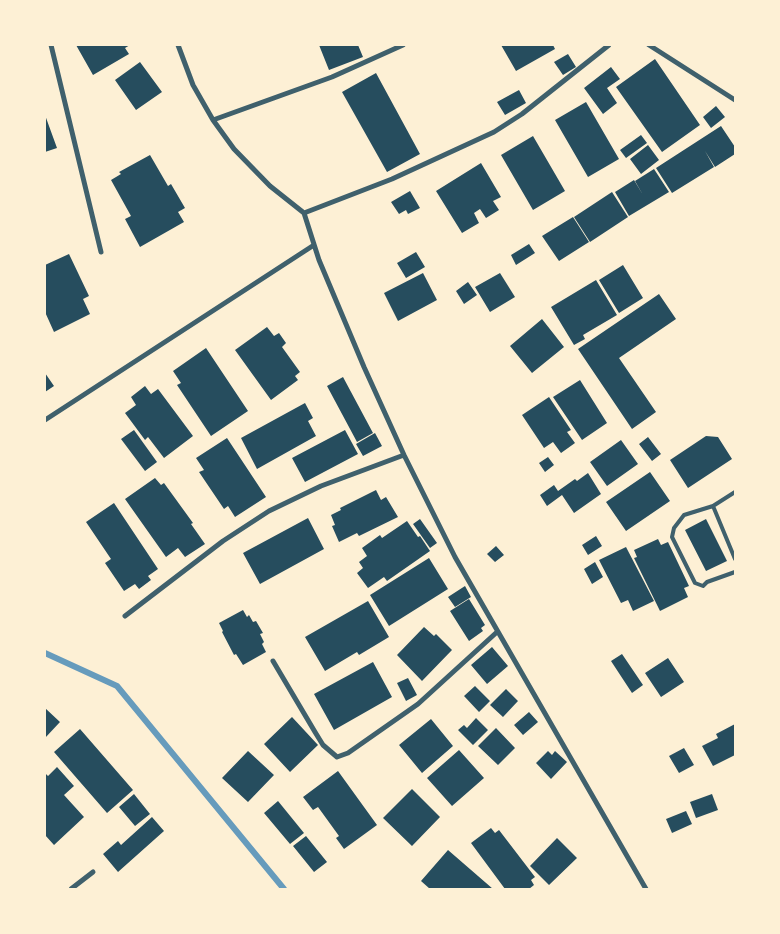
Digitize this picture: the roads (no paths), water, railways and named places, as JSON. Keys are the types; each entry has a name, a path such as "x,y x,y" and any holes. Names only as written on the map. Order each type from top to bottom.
{"street":[{"path":"51,45 102,252"},
{"path":"178,45 193,84 213,120 234,150 270,186 304,213 314,245 364,367 404,455 455,557 646,889"},
{"path":"213,120 332,77 403,45"},
{"path":"304,213 392,179 494,132 522,114 609,45"},
{"path":"649,45 735,100"},
{"path":"45,420 314,245"},
{"path":"125,616 223,541 269,511 321,486 404,455"},
{"path":"273,661 315,732 324,745 337,757 348,753 418,704 497,632"},
{"path":"71,889 93,872"}],"lane":[{"path":"735,492 713,506 684,514 674,528 672,537 695,583 703,586 707,582 735,572"},
{"path":"713,506 735,559"}],"waterway":[{"path":"45,653 117,686 284,889"}]}
